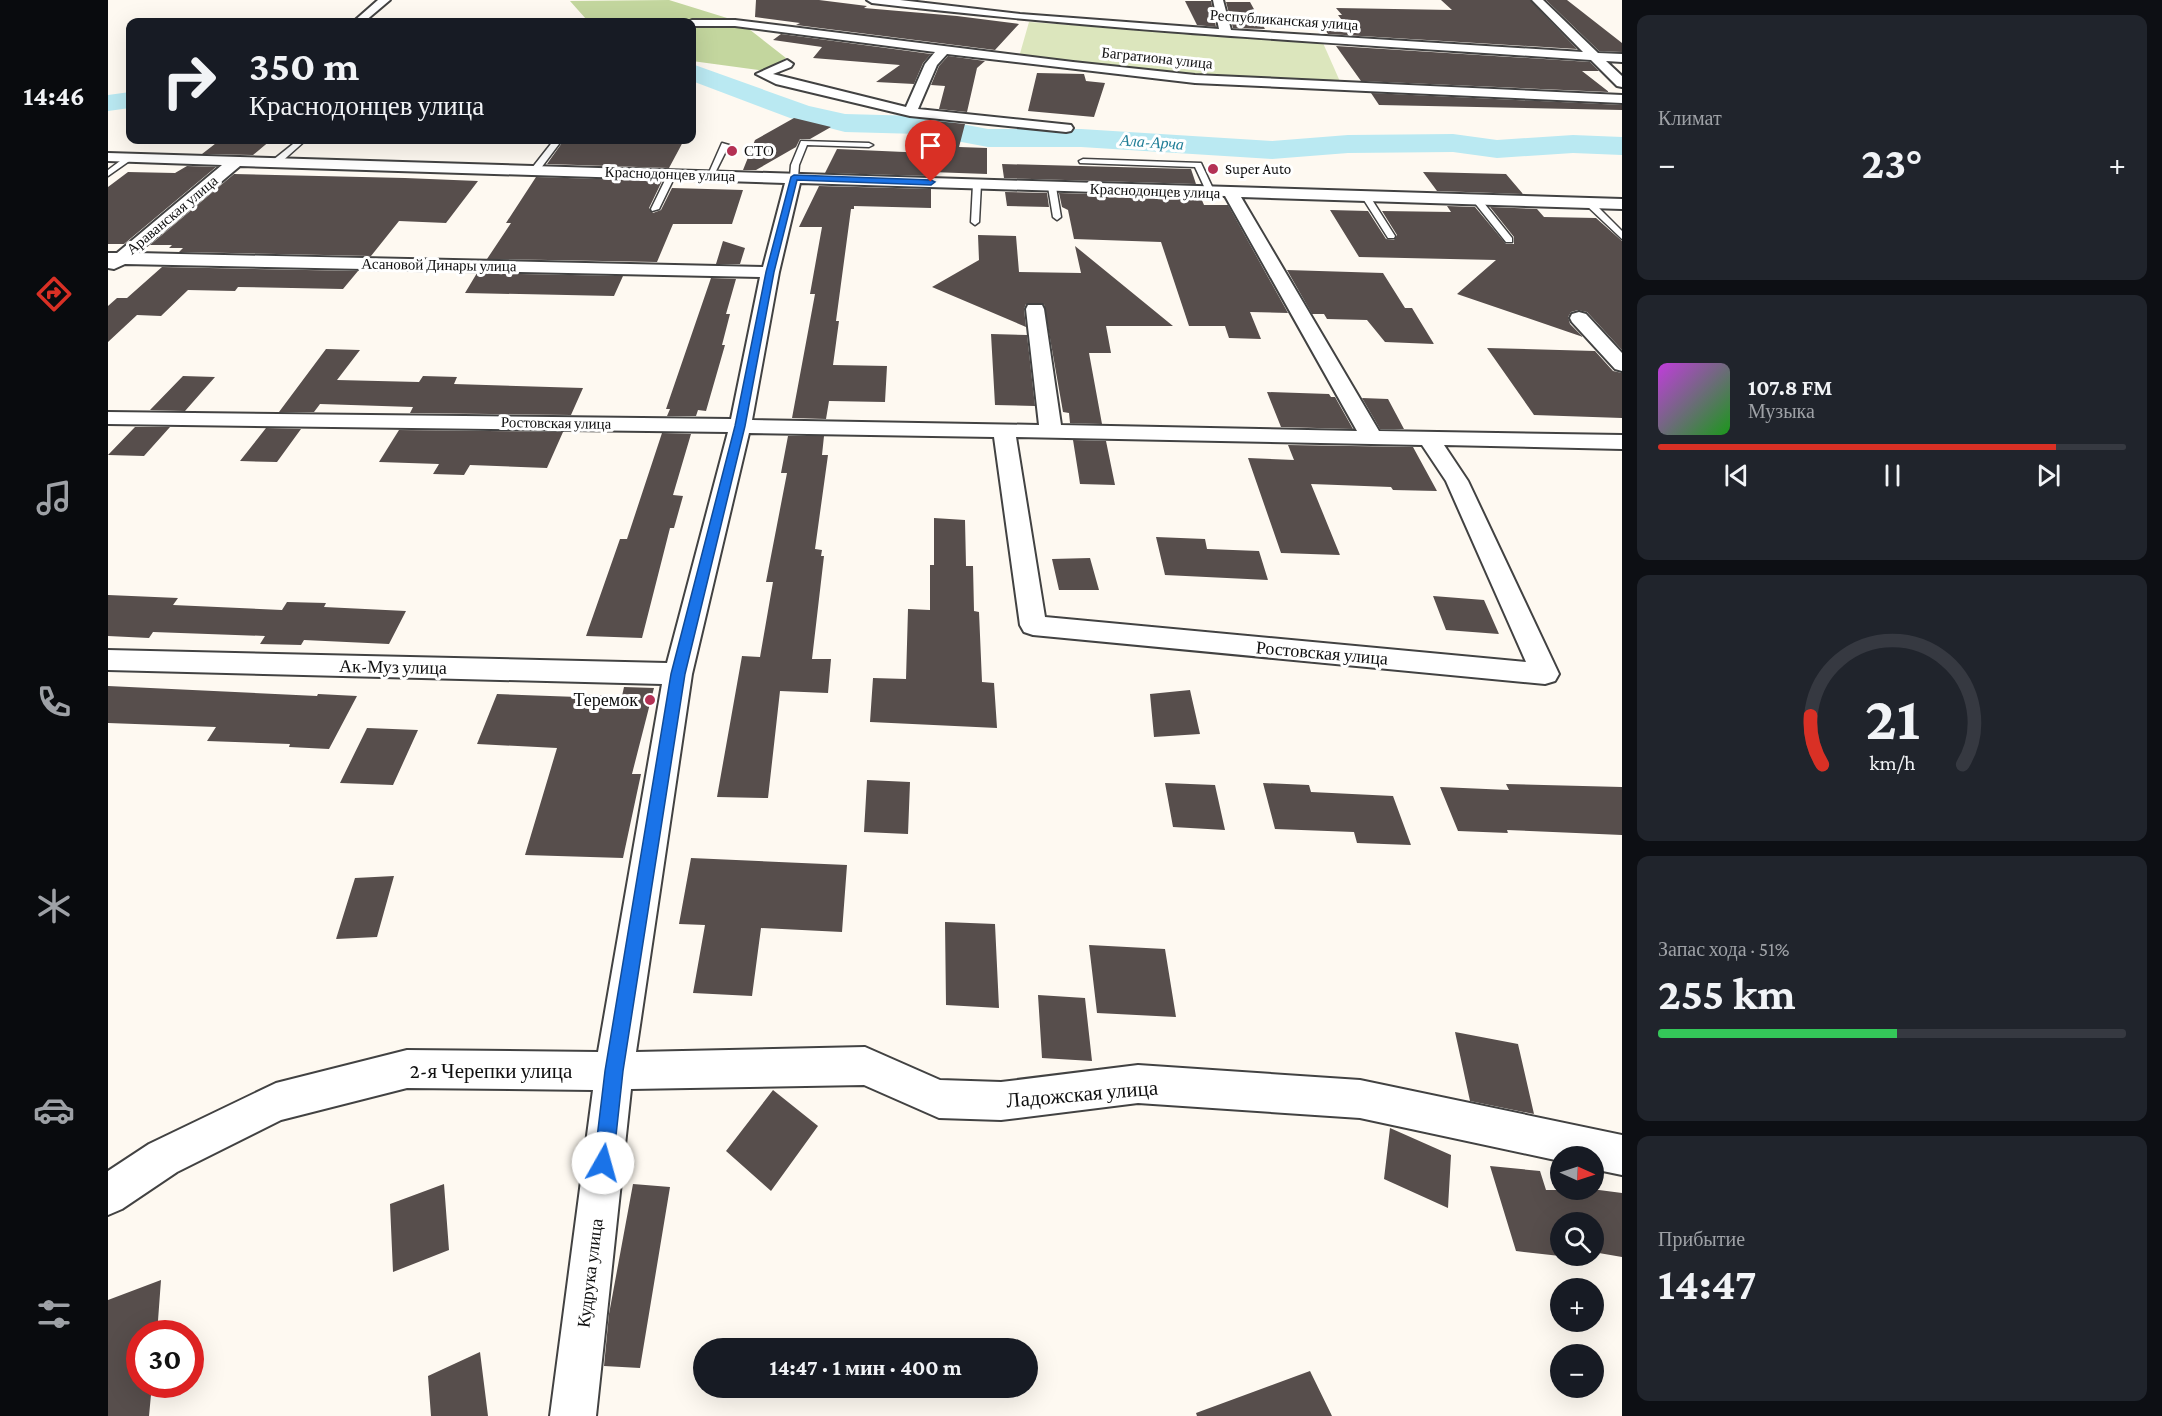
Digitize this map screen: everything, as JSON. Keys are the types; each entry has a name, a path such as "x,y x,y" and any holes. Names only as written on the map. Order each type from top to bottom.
{"street":[{"path":"363,18 385,0"},
{"name":"Республиканская улица","path":"873,0 1019,18 1622,58"},
{"path":"1218,0 1227,33"},
{"path":"1537,0 1622,83"},
{"name":"Багратиона улица","path":"696,23 735,23 945,49 1012,52 1240,83 1622,99"},
{"path":"910,112 931,64 945,49"},
{"path":"787,64 762,74 781,81 910,112 1066,128"},
{"name":"Краснодонцев улица","path":"108,157 1622,204"},
{"name":"Араванская улица","path":"112,262 236,160"},
{"name":"Кудрука улица","path":"573,1416 614,1071 678,674 740,426 770,272 794,177"},
{"name":"Краснодонцев улица","path":"1231,193 1372,438"},
{"name":"Асановой Динары улица","path":"112,262 770,272"},
{"path":"1035,309 1051,433"},
{"path":"1580,318 1622,365"},
{"name":"Ростовская улица","path":"108,418 740,426 1622,442"},
{"name":"Ростовская улица","path":"1004,432 1033,625 1545,674 1457,481 1430,440"},
{"name":"Ак-Муз улица","path":"108,660 678,674"},
{"name":"Ладожская улица","path":"614,1071 865,1066 939,1099 949,1100 1001,1101 1138,1084 1360,1099 1622,1155"},
{"name":"2-я Черепки улица","path":"108,1195 163,1158 276,1102 407,1069 614,1071"}],"lane":[{"path":"794,177 795,165 804,143 869,145"},
{"path":"276,162 297,144"},
{"path":"535,170 555,144"},
{"path":"711,175 725,145"},
{"path":"108,174 131,157"},
{"path":"1083,160 1198,165 1211,193"},
{"path":"655,208 672,174"},
{"path":"975,222 977,184"},
{"path":"1052,187 1057,217"},
{"path":"1366,197 1391,236"},
{"path":"1477,200 1509,240"},
{"path":"1589,203 1622,236"}],"green space":[{"path":"669,0 740,22 786,58 765,71 696,62 696,18 585,18 570,1"},
{"path":"1029,22 1323,43 1342,86 1225,80 1019,57"}],"building":[{"path":"756,0 819,0 867,6 864,8 1019,24 995,50 796,25 800,23 755,17"},
{"path":"1441,0 1530,0 1577,49 1328,34 1323,27 1348,28 1338,15 1342,15 1336,8 1452,10"},
{"path":"1546,0 1567,0 1622,43 1622,52 1599,51"},
{"path":"1185,1 1211,1 1216,27 1197,25"},
{"path":"1226,2 1250,2 1265,29 1233,28"},
{"path":"781,34 931,54 923,63 914,84 876,82 900,65 813,58 822,47 773,40"},
{"path":"1336,46 1590,62 1599,71 1582,71 1609,92 1361,81"},
{"path":"948,56 985,61 977,68 967,112 939,109 945,86 931,85 939,66"},
{"path":"1037,73 1084,74 1086,81 1105,83 1094,117 1028,111"},
{"path":"1371,93 1622,105 1622,110 1379,105"},
{"path":"794,118 831,127 810,139 800,139 796,147 756,170 743,170 755,140"},
{"path":"936,121 965,124 959,147 987,148 987,174 931,172 931,176 825,173 837,149 927,153"},
{"path":"215,144 266,144 253,155 202,154"},
{"path":"561,144 682,144 669,168 547,164"},
{"path":"1002,164 1191,169 1196,184 1004,178"},
{"path":"187,166 216,167 124,244 108,244 108,187 128,172 175,173"},
{"path":"1423,172 1506,174 1523,194 1437,191"},
{"path":"234,174 478,181 446,223 399,221 371,256 179,252 183,248 169,248 172,245 150,245"},
{"path":"536,177 662,181 649,208 653,213 661,210 672,188 743,190 732,224 673,224 657,262 487,259 511,223 506,223"},
{"path":"819,186 931,189 931,208 854,206 854,209 851,209 836,321 839,321 833,365 887,366 885,402 829,401 826,419 792,418 815,294 810,294 822,227 799,227"},
{"path":"1005,192 1047,193 1049,207 1007,206"},
{"path":"1059,193 1201,198 1204,205 1228,205 1288,313 1250,312 1261,339 1229,338 1225,326 1189,326 1161,242 1074,239 1068,210 1062,207"},
{"path":"1447,206 1475,207 1506,244 1514,244 1514,237 1490,207 1537,209 1544,217 1596,218 1622,241 1622,350 1587,312 1578,310 1571,312 1568,317 1570,324 1583,337 1457,294 1496,260 1359,257 1330,210 1368,211 1386,239 1394,240 1397,235 1382,211 1451,212"},
{"path":"978,235 1016,236 1019,272 1081,273 1075,246 1173,326 1106,326 1111,353 1089,353 1102,424 1070,423 1069,413 1063,412 1044,304 1026,304 1024,309 1026,327 932,287 979,260"},
{"path":"723,241 745,248 740,264 716,264"},
{"path":"162,267 358,271 343,289 238,287 235,291 188,290 161,316 137,315 108,342 108,306 117,298 127,298"},
{"path":"1287,270 1383,273 1405,308 1412,308 1434,344 1385,342 1367,320 1327,319 1324,314 1312,314"},
{"path":"477,273 623,276 614,296 465,293"},
{"path":"711,278 736,279 726,314 730,314 722,345 725,345 706,411 698,410 696,416 667,416 670,409 666,409"},
{"path":"991,334 1027,335 1035,406 995,405"},
{"path":"1487,348 1595,351 1613,371 1622,373 1622,418 1534,415"},
{"path":"326,349 360,350 337,380 419,382 423,376 457,377 454,384 583,388 571,415 410,413 413,407 320,404 314,412 279,412"},
{"path":"183,376 215,377 185,411 150,410"},
{"path":"1267,392 1329,394 1335,397 1353,429 1281,427"},
{"path":"1362,398 1388,399 1404,429 1380,429"},
{"path":"135,427 170,427 144,456 108,455"},
{"path":"266,428 301,429 277,462 240,461"},
{"path":"399,430 563,432 547,468 470,465 464,475 433,474 439,464 379,462"},
{"path":"662,433 691,434 673,495 683,496 674,528 670,528 642,638 586,636 620,539 627,539"},
{"path":"788,436 824,436 822,455 828,455 815,549 822,550 821,556 824,556 812,659 831,659 828,693 780,691 768,798 717,797 742,656 760,657 773,582 766,582 787,473 781,473"},
{"path":"1073,440 1106,441 1115,485 1080,484"},
{"path":"1288,445 1413,447 1437,491 1311,484 1340,555 1281,553 1248,458 1294,460"},
{"path":"934,518 965,520 966,566 973,566 974,611 979,612 982,682 994,683 997,728 870,722 873,678 906,679 908,609 930,610 930,565 934,565"},
{"path":"1156,537 1205,539 1207,549 1259,551 1268,580 1165,575"},
{"path":"1090,558 1099,590 1059,590 1052,559"},
{"path":"108,595 178,598 173,605 282,610 287,602 326,603 324,607 406,611 389,644 304,640 301,645 260,644 265,636 153,632 149,638 108,636"},
{"path":"1433,596 1484,600 1499,634 1446,630"},
{"path":"108,686 357,696 329,749 289,747 290,744 207,741 216,727 108,723"},
{"path":"624,687 654,688 632,774 641,774 623,858 525,855 557,748 477,744 497,694 622,696"},
{"path":"1190,690 1200,734 1154,737 1150,694"},
{"path":"367,728 418,730 393,785 340,783"},
{"path":"867,780 910,782 908,834 864,832"},
{"path":"1165,783 1215,785 1225,830 1173,827"},
{"path":"1263,783 1309,785 1311,792 1393,796 1411,845 1357,843 1354,832 1275,829"},
{"path":"1506,784 1622,787 1622,835 1507,830 1508,833 1458,831 1440,787 1509,790"},
{"path":"691,858 847,865 842,932 761,928 752,996 693,993 705,925 679,924"},
{"path":"394,876 377,937 336,939 355,878"},
{"path":"945,922 995,924 999,1008 946,1005"},
{"path":"1089,945 1165,949 1176,1017 1097,1013"},
{"path":"1038,995 1085,998 1092,1061 1042,1058"},
{"path":"1455,1032 1518,1044 1534,1114 1470,1101"},
{"path":"773,1090 818,1126 771,1191 726,1151"},
{"path":"1390,1128 1451,1155 1448,1208 1384,1179"},
{"path":"1490,1166 1540,1171 1546,1190 1550,1190 1550,1200 1604,1200 1604,1191 1622,1193 1622,1257 1604,1254 1604,1212 1550,1212 1550,1255 1516,1251"},
{"path":"444,1184 449,1250 393,1272 390,1204"},
{"path":"633,1184 670,1187 640,1368 604,1366 609,1314"},
{"path":"161,1280 158,1320 126,1320 126,1398 151,1398 149,1416 108,1416 108,1300"},
{"path":"480,1352 488,1416 431,1416 428,1376"},
{"path":"1310,1371 1332,1416 1197,1416 1196,1413"}],"waterway":[{"name":"Ала-Арча","path":"696,73 800,112 845,123 919,125 988,138 1081,138 1272,150 1348,144 1453,143 1497,149 1573,144 1622,146"},
{"name":"Ала-Арча","path":"108,103 126,101"}],"place":[{"name":"СТО","path":"732,151"},
{"name":"Super Auto","path":"1213,169"},
{"name":"Теремок","path":"650,700"}],"route":[{"path":"603,1163 614,1071 678,674 740,426 770,272 794,177 931,182"}]}
